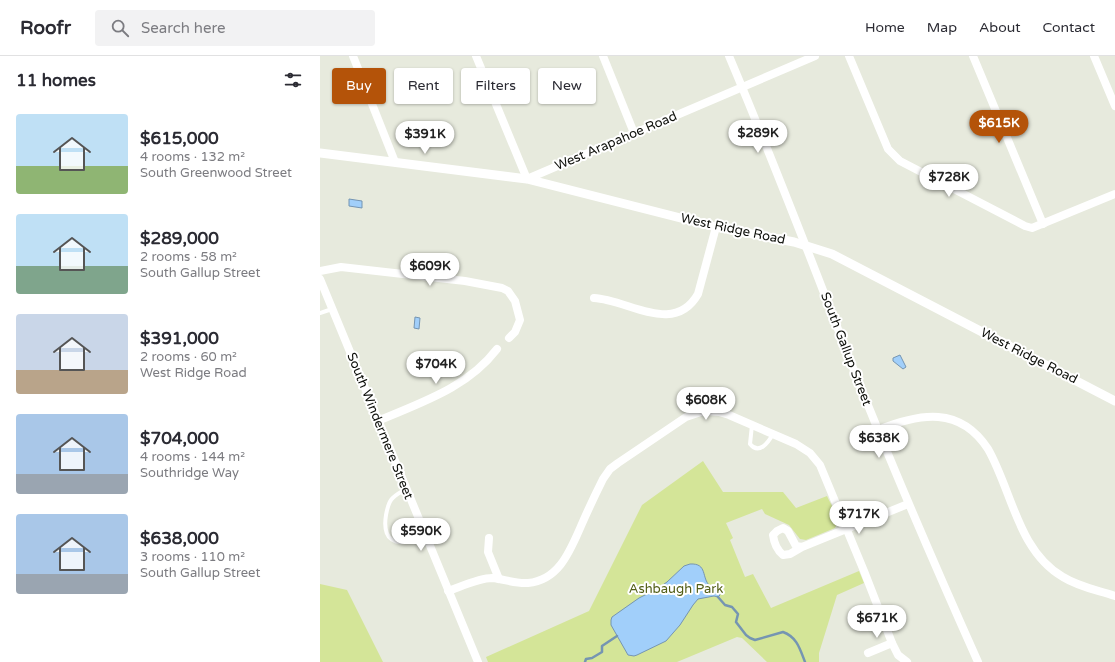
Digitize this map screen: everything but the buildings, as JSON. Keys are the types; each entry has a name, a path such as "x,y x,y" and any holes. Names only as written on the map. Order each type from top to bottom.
{"street":[{"path":"353,56 395,162"},
{"path":"476,56 527,178"},
{"path":"603,56 634,133"},
{"name":"South Gallup Street","path":"728,56 806,245 908,504 978,662"},
{"name":"West Arapahoe Road","path":"527,178 815,56"},
{"path":"849,56 888,149 896,158 1025,226 1032,228 1115,194"},
{"path":"973,56 1043,224"},
{"path":"1094,56 1115,106"},
{"name":"West Ridge Road","path":"320,153 527,178 580,193 716,227 806,245 832,254 1115,401"},
{"path":"594,298 659,314 673,314 680,312 692,303 698,294 716,227"},
{"path":"320,271 341,267 466,281 502,288 508,291 515,301 520,320 515,332 509,338"},
{"name":"South Windermere Street","path":"320,279 478,662"},
{"path":"378,421 453,388 476,373 489,360 497,349"},
{"path":"448,591 486,578 517,583 532,582 540,580 556,570 566,558 602,479 610,469 686,416 704,411 719,412 802,447 820,465 892,643 898,655 907,662"},
{"path":"878,430 904,421 934,416 951,420 969,429 988,449 1026,535 1044,562 1058,574 1072,582 1115,596"},
{"path":"802,547 908,504"},
{"path":"489,538 488,552 499,579"},
{"path":"868,653 892,643"}],"lane":[{"path":"320,313 333,309"},
{"path":"752,425 750,444 752,447 757,449 762,448 768,443 773,434"},
{"path":"406,489 392,498 389,502 385,520 385,532 388,537 399,542 406,542 425,535"}],"green space":[{"name":"Ashbaugh Park","path":"703,461 723,492 783,492 796,508 827,496 836,516 837,524 835,528 806,540 800,539 789,525 765,514 762,509 726,523 733,538 730,540 745,577 753,574 771,608 859,571 864,583 837,595 819,653 819,662 767,662 742,638 737,637 677,662 488,662 486,657 589,611 642,505"},
{"path":"320,584 347,590 383,662 320,662"}],"water":[{"path":"349,199 362,201 362,208 349,206"},
{"path":"415,317 420,318 419,329 414,328"},
{"path":"900,355 906,367 903,369 893,361 893,358"},
{"path":"696,564 702,568 707,583 720,595 718,597 714,596 698,599 680,625 666,641 637,655 628,655 611,625 612,617 639,598 657,589 684,566"}],"waterway":[{"path":"718,597 725,605 732,607 738,614 736,622 750,638 755,640 783,632 788,634 795,640 800,648 805,662"},
{"path":"585,662 586,659 592,658 602,652 602,646 617,636"}]}
